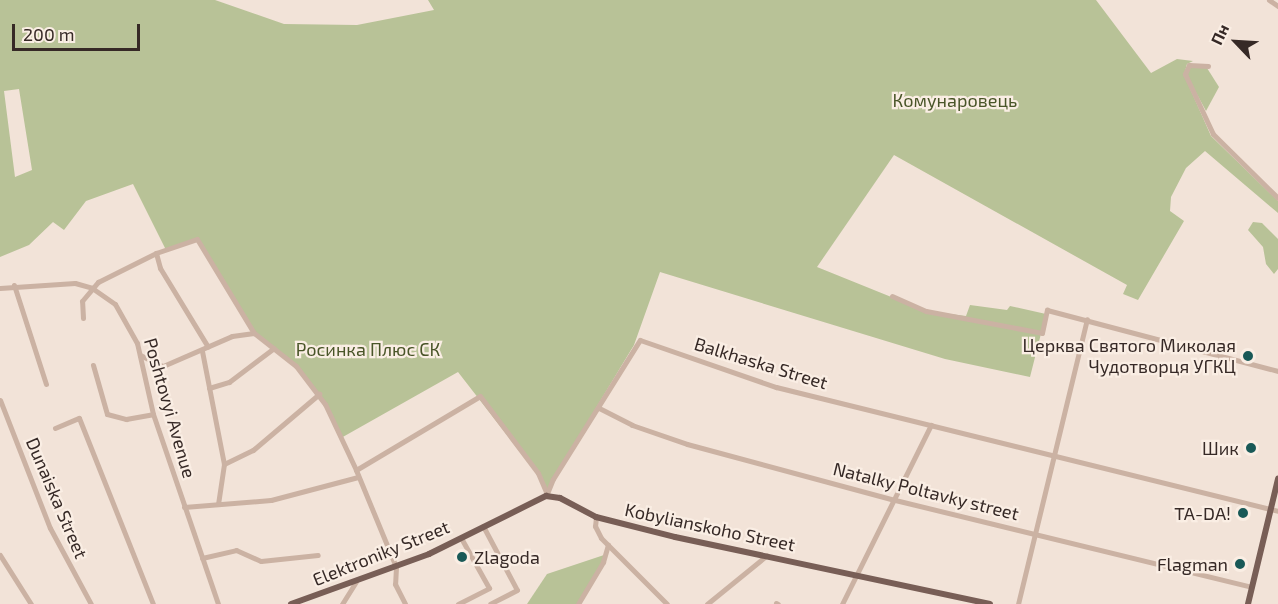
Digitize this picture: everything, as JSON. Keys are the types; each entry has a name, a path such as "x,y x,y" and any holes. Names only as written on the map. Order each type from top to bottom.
{"main road":[{"path":"1248,604 1278,479"},
{"name":"Kobylianskoho Street","path":"546,496 560,498 596,517 990,604"},
{"name":"Elektroniky Street","path":"291,604 396,567 546,496"}],"street":[{"path":"1269,0 1278,6"},
{"path":"1208,66 1194,63 1185,74 1213,134 1278,198"},
{"path":"83,318 82,301 92,288 156,254 197,239 254,333 274,348 319,394 356,470 396,567 395,584 405,604"},
{"path":"156,254 160,268 208,347"},
{"name":"Poshtovyi Avenue","path":"0,288 65,282 92,288 115,304 140,355 153,414 218,604"},
{"path":"14,285 46,384"},
{"path":"892,296 926,311 1042,333 1047,310 1278,371"},
{"path":"1018,604 1086,319"},
{"path":"140,355 152,364 163,366 232,336 254,333"},
{"name":"Balkhaska Street","path":"546,496 553,478 640,340 776,387 1278,511"},
{"path":"209,388 229,382 274,348"},
{"path":"202,351 224,464 218,504"},
{"path":"93,365 107,414 122,419 153,414"},
{"path":"224,464 253,450 319,394"},
{"path":"356,470 480,396 538,473 546,496"},
{"name":"Dunaiska Street","path":"0,400 50,528 91,604"},
{"name":"Natalky Poltavky street","path":"599,408 652,433 895,500 1252,587"},
{"path":"55,428 79,418 153,604"},
{"path":"842,604 859,575 931,425"},
{"path":"184,507 271,500 358,477"},
{"path":"596,517 597,531 667,604"},
{"path":"483,526 517,590 490,604"},
{"path":"458,604 489,588 461,538"},
{"path":"578,604 603,562 608,544"},
{"path":"202,558 236,550 261,561 318,555"},
{"path":"0,555 31,604"},
{"path":"707,604 767,555"},
{"path":"342,604 356,582"}],"green space":[{"path":"0,0 215,0 284,24 357,25 434,10 428,0 1096,0 1151,73 1177,59 1193,61 1187,64 1184,75 1211,136 1278,201 1278,213 1205,151 1186,168 1171,197 1170,211 1184,221 1138,300 1123,294 1127,285 894,155 817,267 926,311 966,316 970,305 1007,310 1010,306 1046,314 1030,377 945,359 660,272 634,345 553,479 546,496 544,483 458,372 341,438 325,404 303,373 254,333 197,239 166,250 133,184 86,201 64,230 53,222 29,245 0,257","holes":["19,89 32,170 15,177 4,91"]},
{"path":"1189,67 1207,68 1219,87 1206,111 1187,76"},
{"path":"1253,222 1262,223 1278,239 1278,269 1274,274 1266,264 1263,247 1248,230"},
{"path":"607,554 578,604 527,604 547,574"}],"place":[{"name":"Церква Святого Миколая Чудотворця УГКЦ","path":"1248,356"},
{"name":"Шик","path":"1251,448"},
{"name":"TA-DA!","path":"1243,513"},
{"name":"Zlagoda","path":"462,557"},
{"name":"Flagman","path":"1240,564"}],"park label":[{"name":"Комунаровець","path":"955,100"},
{"name":"Росинка Плюс СК","path":"368,349"}]}
